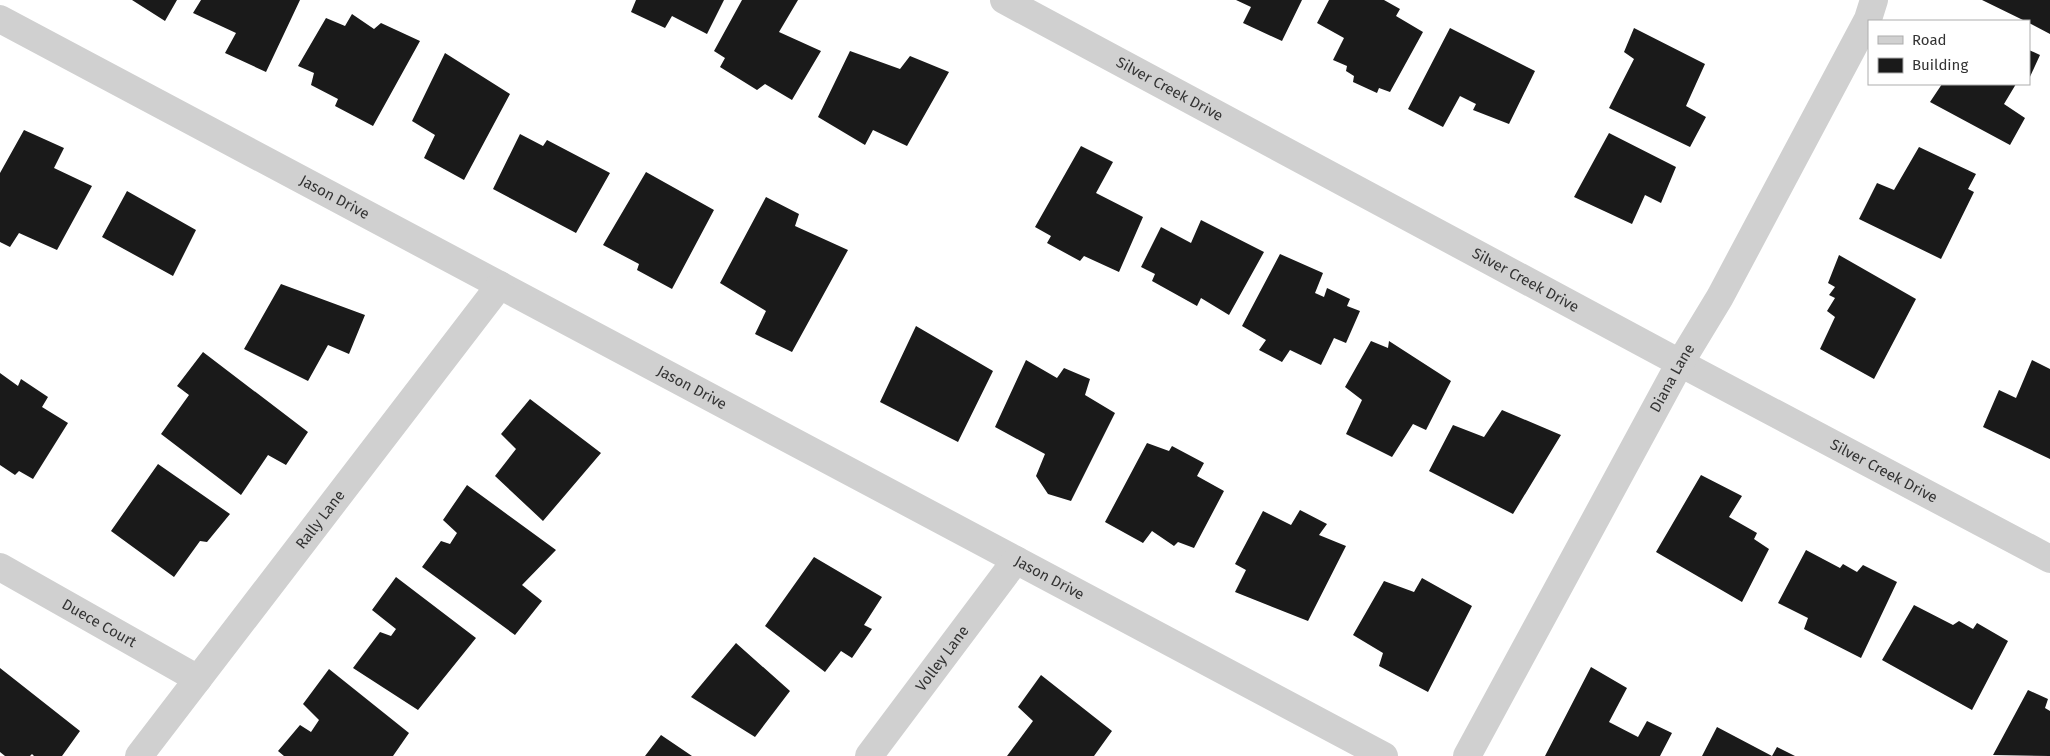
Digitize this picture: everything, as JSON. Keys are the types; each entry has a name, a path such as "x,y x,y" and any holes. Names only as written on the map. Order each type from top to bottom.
{"street":[{"name":"Silver Creek Drive","path":"1004,0 1680,363 2050,559"},
{"name":"Diana Lane","path":"1467,756 1680,363 1720,297 1868,18 1874,0"},
{"name":"Jason Drive","path":"0,19 1384,756"},
{"name":"Rally Lane","path":"139,756 500,284"},
{"name":"Volley Lane","path":"869,756 1016,560"},
{"name":"Duece Court","path":"0,567 198,680"}],"building":[{"path":"132,0 177,0 165,21"},
{"path":"201,0 300,0 266,72 225,53 236,33 193,13"},
{"path":"636,0 724,0 707,34 672,16 665,28 631,12"},
{"path":"742,0 798,0 779,32 821,51 792,100 765,84 757,90 720,67 725,58 714,51"},
{"path":"1236,0 1302,0 1282,41 1243,23 1251,7"},
{"path":"1329,0 1384,0 1400,9 1396,16 1423,32 1390,92 1379,88 1377,93 1353,82 1354,76 1346,71 1347,66 1333,60 1344,38 1317,23"},
{"path":"1982,0 2050,0 2050,34 2030,24 2030,20 2023,20"},
{"path":"352,14 374,29 381,23 420,41 373,126 335,106 338,99 311,85 314,73 298,66 326,18 345,26"},
{"path":"1450,28 1535,71 1509,124 1473,110 1476,104 1460,96 1443,127 1408,109"},
{"path":"1634,28 1705,64 1686,106 1706,117 1690,147 1609,108 1634,59 1624,52"},
{"path":"2030,50 2040,55 2030,77"},
{"path":"850,51 900,69 910,56 949,72 907,146 873,130 865,145 818,117"},
{"path":"445,53 510,94 464,180 424,158 435,135 412,121"},
{"path":"1941,85 2015,85 2004,104 2025,118 2010,145 1930,102"},
{"path":"24,130 64,148 54,168 92,186 57,250 19,233 10,247 0,242 0,173"},
{"path":"1609,133 1676,167 1661,203 1645,195 1632,224 1574,197"},
{"path":"520,134 543,146 547,140 610,173 576,233 493,189"},
{"path":"1081,146 1113,162 1096,193 1143,217 1119,272 1084,256 1080,261 1047,243 1051,236 1035,227"},
{"path":"1919,147 1976,174 1968,189 1974,192 1941,259 1859,219 1877,183 1894,190"},
{"path":"646,172 714,210 672,289 637,270 639,264 603,245"},
{"path":"127,191 196,230 173,276 102,237"},
{"path":"766,197 799,214 795,226 848,250 792,352 755,334 766,311 720,283"},
{"path":"1201,220 1264,252 1229,315 1201,298 1197,306 1152,281 1155,274 1141,267 1161,227 1191,243"},
{"path":"1280,254 1323,273 1315,293 1324,297 1327,288 1350,299 1347,306 1360,311 1346,343 1334,338 1321,365 1290,350 1282,362 1259,350 1266,340 1242,326"},
{"path":"1839,255 1916,299 1874,379 1820,349 1835,317 1827,311 1835,298 1829,295 1835,287 1828,283"},
{"path":"281,284 365,315 349,354 328,345 308,381 244,349"},
{"path":"916,326 993,371 958,442 880,402"},
{"path":"1371,341 1388,348 1389,341 1451,381 1426,430 1413,424 1392,457 1346,434 1362,400 1345,387"},
{"path":"203,352 308,432 286,465 268,455 241,495 161,434 189,395 177,386"},
{"path":"1026,360 1057,378 1064,368 1090,379 1085,395 1115,413 1071,501 1048,494 1036,476 1045,454 995,427"},
{"path":"2032,360 2050,369 2050,459 1983,427 1999,390 2016,398"},
{"path":"0,373 18,386 21,379 48,397 42,407 68,423 33,479 19,471 15,475 0,465"},
{"path":"530,399 601,453 543,521 495,476 516,449 501,434"},
{"path":"1502,410 1561,435 1513,514 1429,471 1453,425 1484,437"},
{"path":"1147,443 1169,451 1172,446 1204,463 1197,476 1224,491 1194,548 1178,542 1174,546 1152,531 1143,543 1105,522"},
{"path":"158,464 230,514 207,542 200,541 174,577 111,531"},
{"path":"1701,475 1742,496 1729,517 1757,533 1754,539 1769,549 1742,602 1656,552"},
{"path":"467,485 556,550 522,585 542,601 515,635 422,567 441,541 450,544 457,533 443,520"},
{"path":"1300,510 1327,524 1319,535 1346,546 1308,621 1235,592 1246,570 1235,564 1263,511 1291,525"},
{"path":"1806,550 1840,568 1843,564 1857,572 1863,565 1897,582 1861,658 1804,629 1808,618 1778,603"},
{"path":"814,557 882,597 864,625 872,629 852,658 841,651 825,672 765,626"},
{"path":"396,577 476,638 418,710 353,668 380,632 391,636 396,629 372,610"},
{"path":"1422,578 1472,606 1428,692 1379,666 1383,653 1353,635 1384,581 1414,592"},
{"path":"1914,605 1953,625 1959,621 1973,629 1977,623 2008,641 1972,710 1882,660"},
{"path":"736,643 790,691 755,737 691,697"},
{"path":"1591,667 1627,688 1609,722 1638,737 1647,721 1672,733 1660,756 1545,756"},
{"path":"0,668 80,731 62,756 34,756 32,754 30,756 5,756 0,752"},
{"path":"329,669 409,733 393,756 284,756 278,751 300,725 311,732 319,720 303,704"},
{"path":"1041,675 1112,731 1094,756 1007,756 1033,721 1018,707"},
{"path":"2028,690 2048,699 2045,708 2050,711 2050,756 1993,755"},
{"path":"1717,727 1772,756 1702,756"},
{"path":"661,735 692,756 645,756"},
{"path":"1777,747 1795,756 1772,756"}]}
